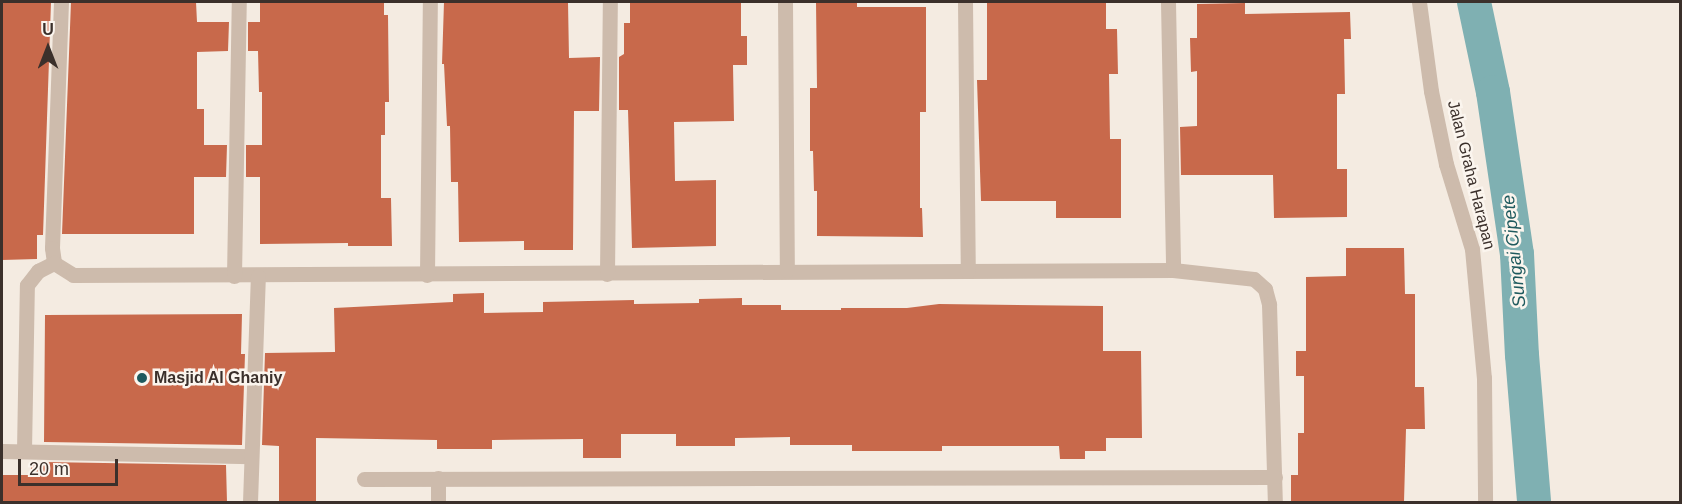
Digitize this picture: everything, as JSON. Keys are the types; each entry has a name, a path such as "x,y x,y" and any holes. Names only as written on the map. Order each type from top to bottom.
{"street":[{"path":"54,263 52,248 61,2"},
{"path":"234,276 239,2"},
{"path":"426,275 430,2"},
{"path":"607,274 610,2"},
{"path":"785,2 787,270"},
{"path":"965,2 968,271"},
{"path":"1168,2 1173,270"},
{"name":"Jalan Graha Harapan","path":"1419,2 1433,101 1446,164 1472,249 1476,274 1484,378 1485,502"},
{"path":"54,263 73,275 258,276 607,274 787,270 1173,270 1254,279 1265,289 1269,304 1275,502"},
{"path":"24,452 27,285 38,271 54,263"},
{"path":"250,502 258,276"},
{"path":"2,451 251,456"},
{"path":"364,479 1275,477"},
{"path":"438,478 438,502"}],"building":[{"path":"2,2 51,2 43,235 37,235 37,259 2,260"},
{"path":"71,2 196,2 197,22 229,22 228,51 197,52 197,109 204,109 204,145 227,145 226,177 194,177 194,234 62,234"},
{"path":"260,2 384,2 384,15 388,15 389,102 385,102 385,135 381,135 381,198 391,198 392,246 348,246 348,243 260,244 260,177 246,177 246,145 262,145 262,92 259,92 258,51 248,51 248,22 260,22"},
{"path":"444,2 568,2 569,58 600,57 599,111 574,111 573,250 524,250 524,241 459,242 458,182 451,182 450,126 447,126 444,64 442,64"},
{"path":"630,2 741,2 741,36 747,36 747,65 733,65 734,121 674,122 675,181 716,180 716,246 632,248 628,110 619,110 619,57 624,54 624,23 630,23"},
{"path":"816,2 857,2 857,7 926,7 926,112 920,112 920,208 922,208 923,237 817,236 817,191 814,191 813,151 810,151 810,88 817,88"},
{"path":"987,2 1106,2 1106,29 1117,29 1118,74 1109,74 1110,139 1121,139 1121,218 1056,218 1056,201 981,201 977,80 987,80"},
{"path":"1245,3 1245,14 1350,12 1351,39 1344,39 1345,94 1337,94 1337,169 1347,169 1347,217 1274,218 1273,175 1181,175 1180,127 1197,126 1197,71 1191,72 1190,38 1197,38 1197,4"},
{"path":"1346,248 1404,248 1405,294 1415,294 1415,387 1424,387 1425,429 1406,429 1404,502 1291,502 1291,475 1298,475 1298,433 1304,433 1304,376 1296,376 1296,351 1306,351 1306,277 1346,276"},
{"path":"484,293 484,313 543,312 543,302 634,300 634,304 699,303 699,299 742,298 742,305 781,305 781,310 907,308 939,304 1103,306 1103,351 1141,351 1142,438 1106,438 1106,451 1085,451 1085,459 1060,459 1059,446 942,446 942,451 852,451 852,445 790,445 790,437 735,438 735,446 676,446 676,434 621,434 621,458 583,458 583,439 492,440 492,449 437,449 437,440 316,438 316,502 279,502 279,446 262,445 265,353 335,352 334,308 453,302 453,294"},
{"name":"Masjid Al Ghaniy","path":"242,314 241,354 245,354 242,445 44,442 45,315"},
{"path":"43,462 226,465 227,502 2,502 2,475 31,475 31,464 43,464"}],"waterway":[{"name":"Sungai Cipete","path":"1474,2 1493,92 1517,254 1522,355 1534,502"}],"place":[{"name":"Masjid Al Ghaniy","path":"142,378"}]}
